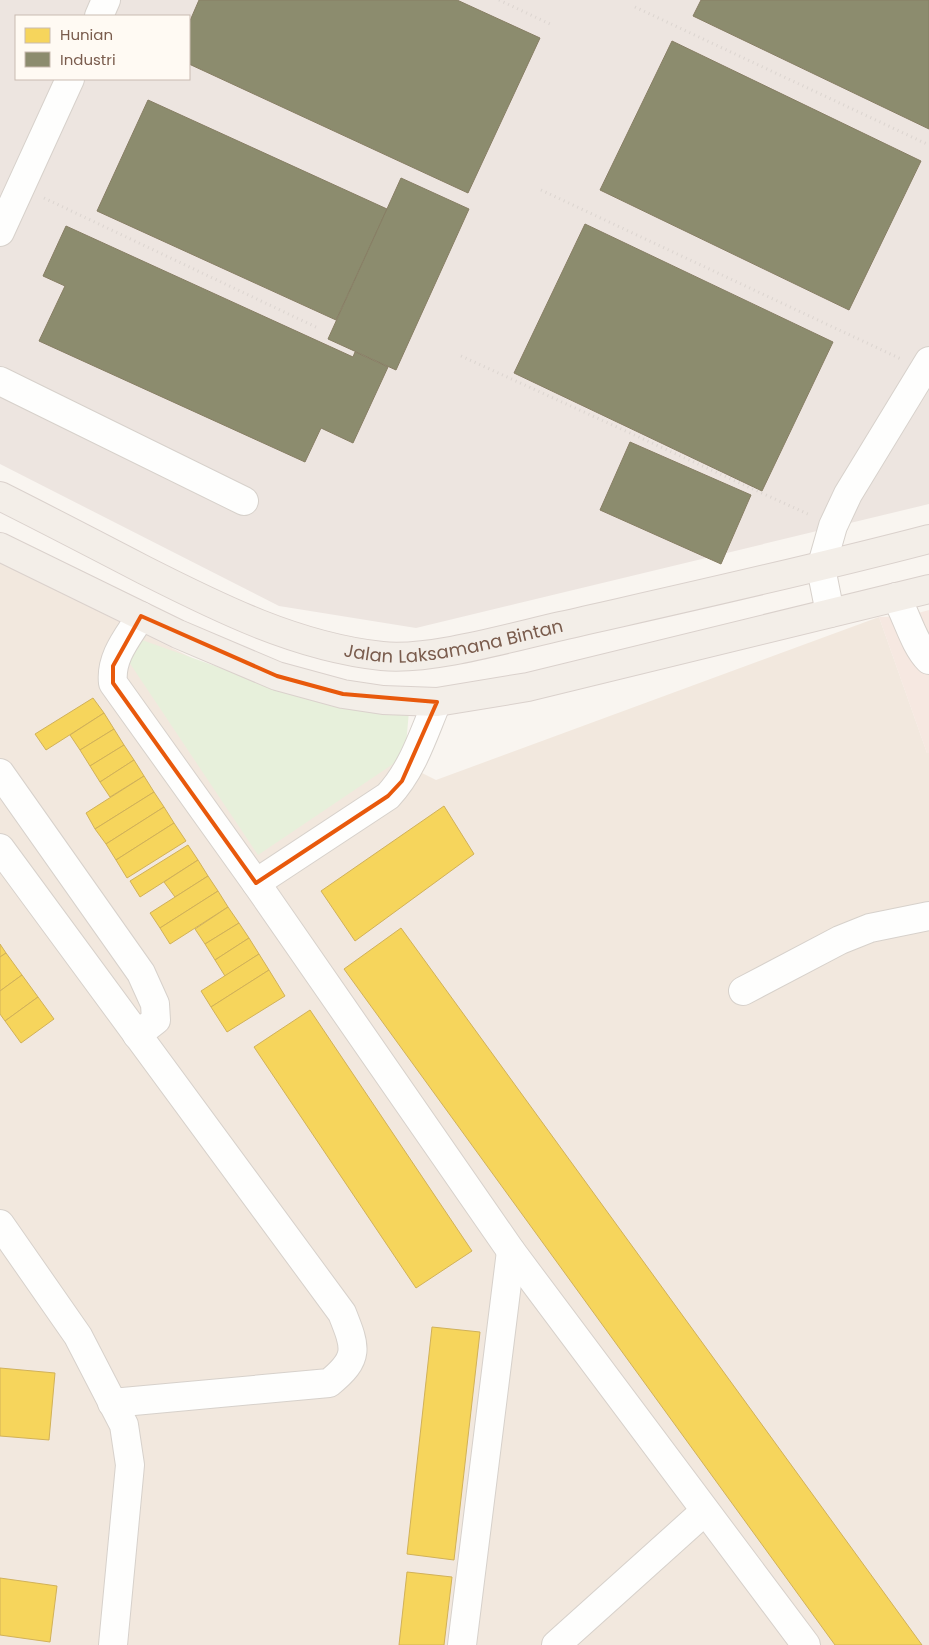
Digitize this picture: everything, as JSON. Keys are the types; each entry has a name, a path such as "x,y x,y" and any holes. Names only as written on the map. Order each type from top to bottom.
{"main road":[{"name":"Jalan Laksamana Bintan","path":"0,496 199,598 274,631 348,651 384,656 412,656 449,650 821,568 929,539"},
{"path":"0,547 140,616 277,676 318,689 383,700 437,702 487,696 929,588"}],"street":[{"path":"99,15 106,0"},
{"path":"0,232 70,80"},
{"path":"830,612 821,568 833,526 848,494 926,365"},
{"path":"0,381 244,501"},
{"path":"896,597 907,616 920,647 929,660"},
{"path":"140,616 116,656 113,666 113,683 256,883 511,1252 806,1645"},
{"path":"256,883 388,796 402,781 416,754 437,702"},
{"path":"0,773 140,973 155,1004 156,1020 137,1034"},
{"path":"0,848 342,1313 352,1338 352,1352 347,1368 329,1383 112,1403"},
{"path":"743,991 840,940 870,928 929,916"},
{"path":"0,1224 78,1336 124,1425 130,1465 113,1645"},
{"path":"462,1645 511,1252"},
{"path":"556,1645 705,1511"}],"path":[{"path":"499,0 550,24"},
{"path":"635,7 929,145"},
{"path":"20,187 318,328"},
{"path":"541,190 926,365"},
{"path":"461,356 833,526"}],"highlighted area":[{"path":"141,616 277,676 343,694 437,702 402,781 388,796 256,883 113,683 113,666"}],"shaded area":[{"path":"0,0 929,0 929,504 416,628 279,606 0,464"},
{"path":"0,562 436,780 879,617 927,753 929,753 929,1645 0,1645"},
{"path":"929,610 929,753 927,753 879,617 907,616"}],"green space":[{"path":"142,640 277,688 409,711 405,756 258,855 127,659"}],"building: Hunian":[{"path":"93,698 104,713 46,750 35,734"},
{"path":"104,713 114,729 80,750 70,735"},
{"path":"114,729 124,745 90,766 80,750"},
{"path":"124,745 134,760 100,782 90,766"},
{"path":"134,760 144,776 110,797 100,782"},
{"path":"144,776 154,792 95,829 86,813"},
{"path":"154,792 164,807 106,844 95,829"},
{"path":"444,806 474,854 355,941 321,891"},
{"path":"164,807 174,823 116,860 106,844"},
{"path":"174,823 186,841 127,878 116,860"},
{"path":"188,845 198,860 140,897 130,881"},
{"path":"198,860 208,876 175,897 164,882"},
{"path":"208,876 218,891 160,928 150,913"},
{"path":"218,891 228,907 170,944 160,928"},
{"path":"228,907 239,923 205,944 195,929"},
{"path":"239,923 249,938 215,960 205,944"},
{"path":"401,928 922,1645 835,1645 344,969"},
{"path":"249,938 259,954 225,976 215,960"},
{"path":"0,944 6,953 0,957"},
{"path":"6,953 22,975 0,991 0,957"},
{"path":"259,954 269,970 211,1007 201,991"},
{"path":"269,970 285,996 227,1032 211,1007"},
{"path":"22,975 38,997 5,1021 0,1014 0,991"},
{"path":"38,997 54,1019 21,1043 5,1021"},
{"path":"310,1010 472,1251 416,1288 254,1047"},
{"path":"432,1327 480,1332 454,1560 407,1554"},
{"path":"0,1368 55,1373 49,1440 0,1436"},
{"path":"407,1572 452,1577 444,1645 399,1645"},
{"path":"0,1578 57,1586 50,1642 0,1635"}],"building: Industri":[{"path":"199,0 457,0 540,38 468,193 190,64 190,21"},
{"path":"701,0 929,0 929,129 693,16"},
{"path":"672,41 921,161 849,310 600,190"},
{"path":"148,100 387,209 336,320 97,211"},
{"path":"401,178 469,209 396,370 328,339"},
{"path":"585,224 833,342 762,491 514,373"},
{"path":"66,226 353,357 355,352 388,367 353,443 321,428 305,462 39,341 65,286 43,276"},
{"path":"630,442 751,495 721,564 600,510"}]}
